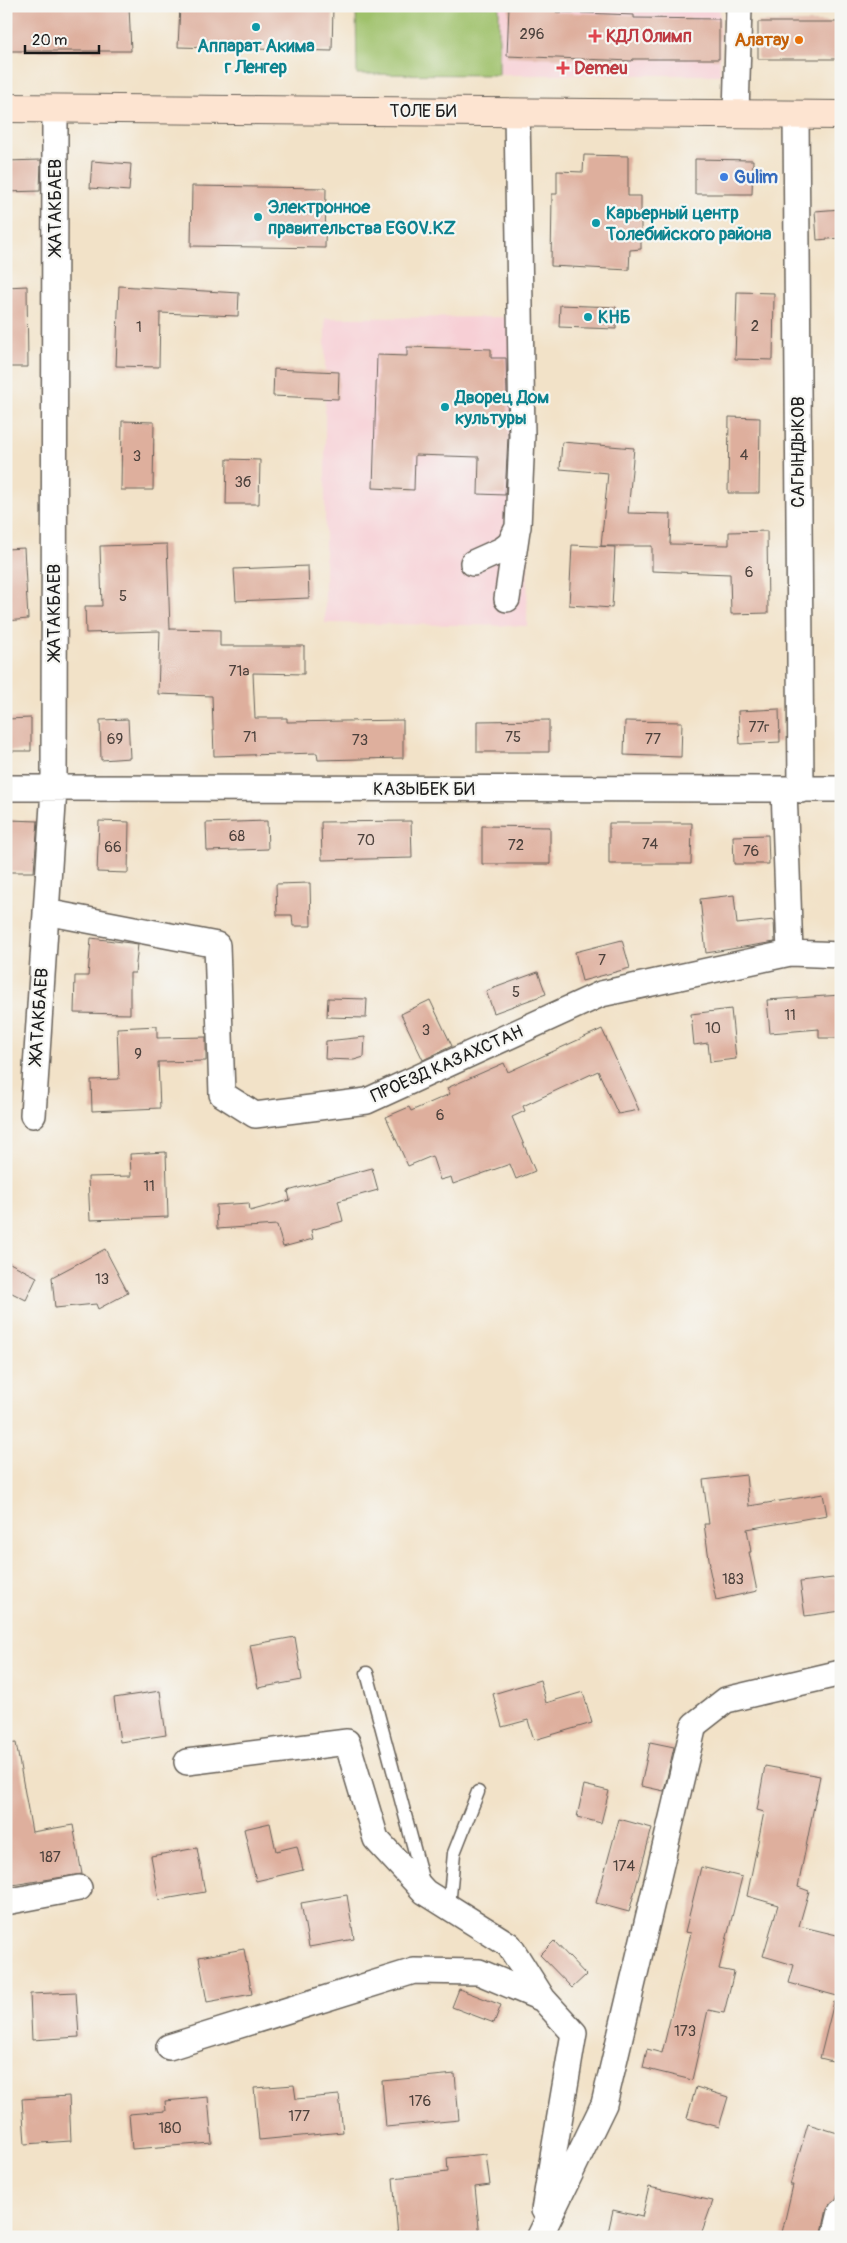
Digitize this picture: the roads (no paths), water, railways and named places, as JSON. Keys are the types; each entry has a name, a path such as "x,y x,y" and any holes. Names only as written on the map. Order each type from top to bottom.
{"main road":[{"name":"ТОЛЕ БИ","path":"6,108 841,115"}],"street":[{"path":"736,114 738,6"},
{"name":"ЖАТАКБАЕВ","path":"33,1115 54,789 55,108"},
{"path":"507,599 518,527 522,436 517,112"},
{"name":"САГЫНДЫКОВ","path":"790,953 793,790 796,114"},
{"path":"473,563 502,550 510,544 518,527"},
{"name":"КАЗЫБЕК БИ","path":"6,788 841,789"},
{"name":"ПРОЕЗД КАЗАХСТАН","path":"46,912 217,945 222,1094 255,1115 367,1101 601,994 790,953 841,955"},
{"path":"540,2236 604,2104 694,1725 726,1700 841,1673"},
{"path":"187,1762 347,1742 376,1839 425,1892 509,1945 543,1998 574,2033 540,2236"},
{"path":"6,1902 79,1888"},
{"path":"169,2047 414,1971 479,1972 543,1998"},
{"path":"835,2237 841,2212"}],"lane":[{"path":"368,1673 425,1892"},
{"path":"449,1907 454,1853 478,1792"}],"place":[{"name":"Аппарат Акима г Ленгер","path":"256,27"},
{"name":"КДЛ Олимп","path":"595,36"},
{"name":"Алатау","path":"799,40"},
{"name":"Demeu","path":"563,68"},
{"name":"Gulim","path":"724,177"},
{"name":"Электронное правительства EGOV.KZ","path":"258,217"},
{"name":"Карьерный центр Толебийского района","path":"596,223"},
{"name":"КНБ","path":"588,317"},
{"name":"Дворец Дом культуры","path":"445,407"}]}
